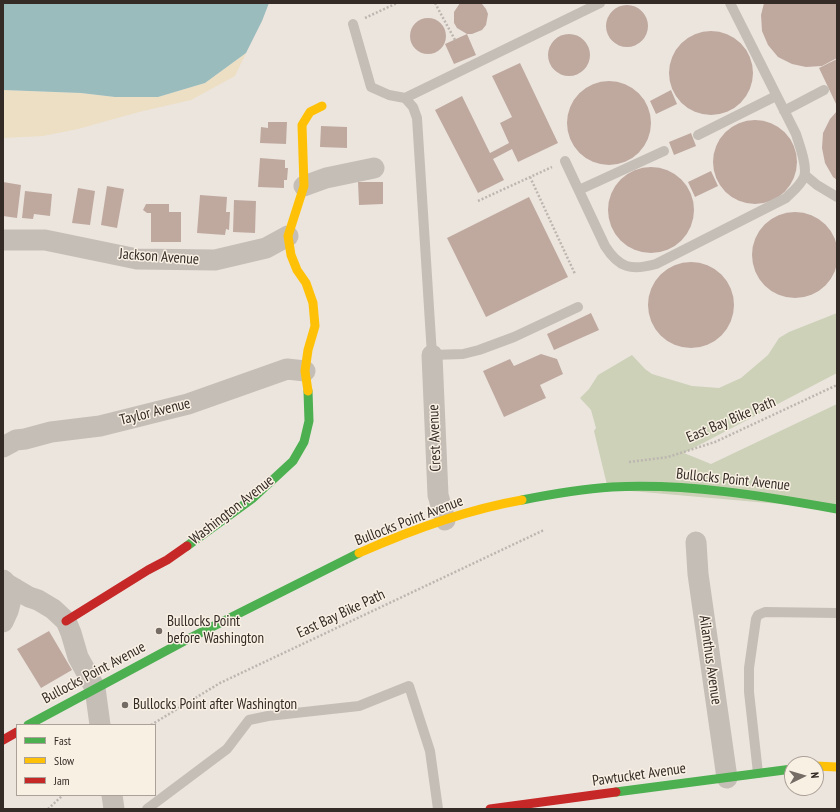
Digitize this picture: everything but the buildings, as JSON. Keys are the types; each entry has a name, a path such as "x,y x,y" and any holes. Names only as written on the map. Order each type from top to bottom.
{"street":[{"name":"Washington Avenue","path":"66,621 148,570 167,560 253,498 293,461 304,442 309,421 305,371 308,350 315,326 313,302 306,283 297,270 291,256 288,236 304,186 302,125 310,112 322,106"},
{"path":"304,186 326,178 374,168"},
{"name":"Jackson Avenue","path":"3,240 45,240 138,259 215,260 266,248 288,236"},
{"name":"Crest Avenue","path":"432,355 438,495 445,520"},
{"name":"Taylor Avenue","path":"3,447 16,440 73,428 100,426 188,404 287,369 305,371"},
{"name":"Bullocks Point Avenue","path":"30,724 222,621 359,554 425,526 473,511 524,499 575,491 635,487 672,487 721,491 789,500 837,509"},
{"name":"Ailanthus Avenue","path":"696,542 698,574 727,778"},
{"path":"3,622 8,611 9,584 53,609 66,621 78,657 95,688 100,724"},
{"path":"3,740 16,733"},
{"path":"824,766 837,767"},
{"name":"Pawtucket Avenue","path":"490,809 580,803 784,770"},
{"path":"112,796 114,809"}],"lane":[{"path":"353,24 371,87 389,95 405,98 600,3"},
{"path":"565,161 605,246 612,257 629,268 643,268 656,264 786,198 798,186 805,175 803,157 796,134 730,3"},
{"path":"784,111 824,90"},
{"path":"698,135 776,96"},
{"path":"405,98 413,107 417,118 432,355 462,354 479,350 514,337 578,307"},
{"path":"579,190 664,151"},
{"path":"805,175 817,185 837,197"},
{"path":"758,773 749,692 749,668 756,619 758,615 764,612 837,613"},
{"path":"147,809 227,749 249,720 268,716 359,706 409,686 430,751 438,809"}],"path":[{"path":"353,24 397,3"},
{"path":"436,3 455,40"},
{"path":"478,201 565,161"},
{"path":"530,177 575,274"},
{"name":"East Bay Bike Path","path":"628,462 668,456 715,442 837,385"},
{"name":"East Bay Bike Path","path":"152,724 220,683 544,530"},
{"path":"48,809 62,796"}],"green space":[{"path":"837,313 837,373 684,453 711,464 837,404 837,509 608,489 594,431 596,428 591,410 580,398 589,389 598,375 632,355 652,374 692,386 719,388 741,378 768,355 779,338 789,332"}],"sand":[{"path":"246,53 235,76 191,100 139,112 78,129 43,136 3,138 3,90 81,93 115,97 158,97 205,83"}],"water":[{"path":"3,3 269,3 246,53 205,83 158,97 115,97 81,93 3,90"}],"traffic: fast":[{"path":"187,546 253,498 293,461 304,442 309,421 308,391"},
{"path":"522,500 567,492 612,487 640,486 697,489 753,495 837,509"},
{"path":"30,724 188,639 359,553"},
{"path":"616,792 784,770"}],"traffic: slow":[{"path":"308,391 305,371 308,350 315,326 313,303 306,283 297,270 291,255 288,236 304,186 302,125 310,112 322,106"},
{"path":"359,553 398,536 459,515 522,500"},
{"path":"824,766 837,767"}],"traffic: jam":[{"path":"66,621 148,570 167,560 187,546"},
{"path":"3,740 16,733"},
{"path":"490,809 616,792"}],"place":[{"name":"Bullocks Point before Washington","path":"159,631"},
{"name":"Bullocks Point after Washington","path":"125,705"}]}
